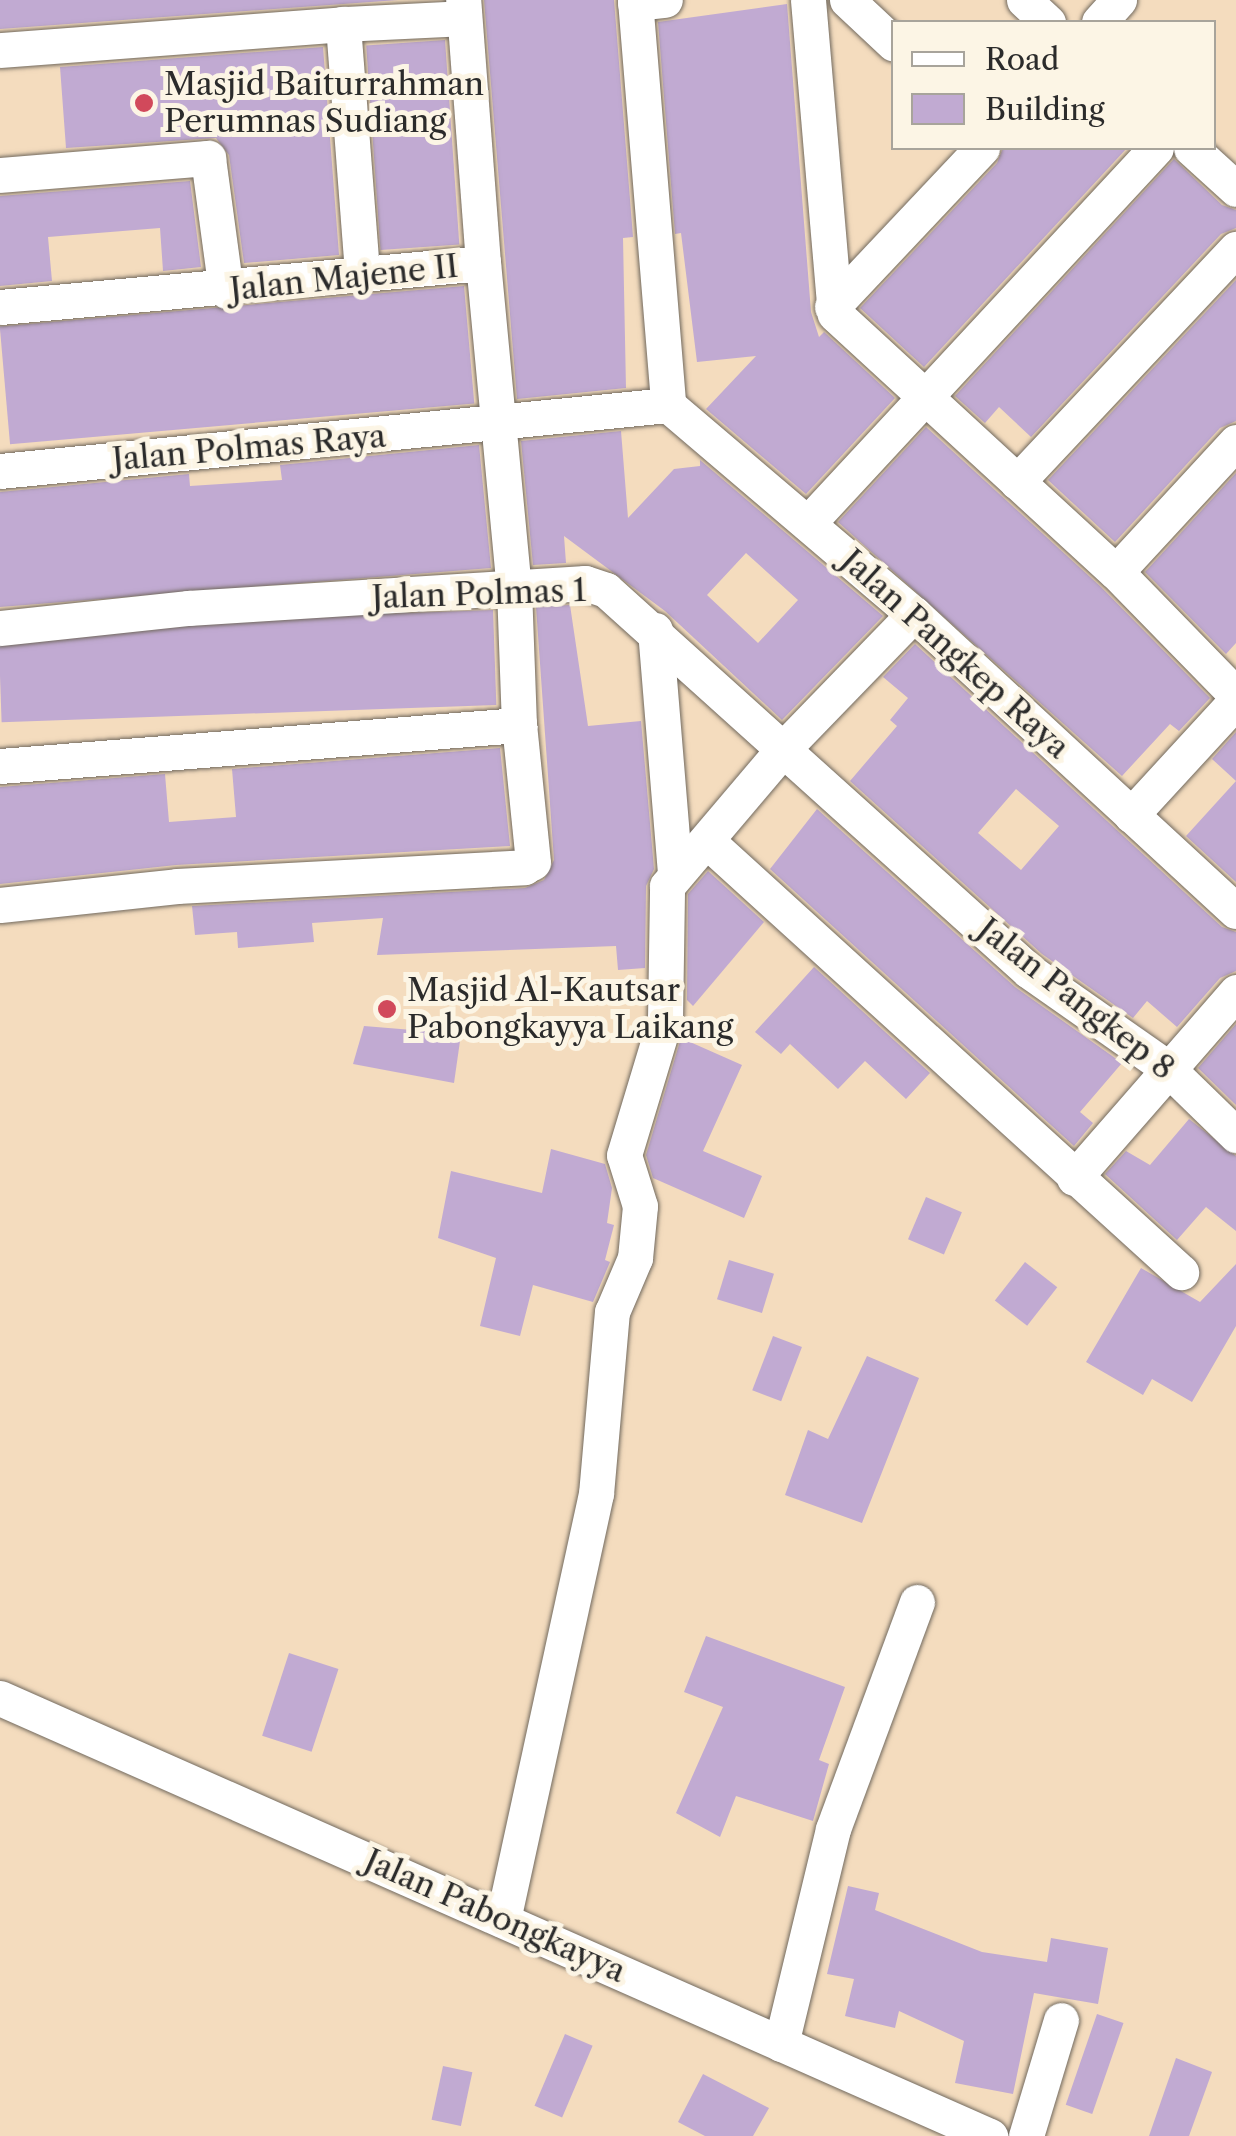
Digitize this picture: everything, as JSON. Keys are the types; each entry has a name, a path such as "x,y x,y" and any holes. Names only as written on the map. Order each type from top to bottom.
{"street":[{"path":"808,0 832,307 842,324 1116,572 1236,698 1131,815"},
{"path":"847,0 891,41"},
{"path":"1024,0 1046,20"},
{"path":"1101,20 1119,0"},
{"path":"645,1 668,405"},
{"path":"0,50 344,24 464,9"},
{"name":"Jalan Majene II","path":"0,307 226,291 362,272 483,264 464,9"},
{"path":"344,24 362,272"},
{"path":"832,307 980,150"},
{"path":"809,522 1154,150"},
{"path":"1193,150 1236,189"},
{"path":"0,175 208,158 226,291"},
{"path":"1017,482 1236,248"},
{"path":"0,905 178,886 524,867 533,862 518,726 514,590 483,264"},
{"name":"Jalan Polmas Raya","path":"0,470 498,425 668,405"},
{"name":"Jalan Pangkep Raya","path":"668,405 914,614 1236,911"},
{"path":"1116,572 1236,442"},
{"name":"Jalan Polmas 1","path":"0,628 188,608 584,583 606,590 654,630 914,865"},
{"path":"503,1920 596,1494 612,1312 635,1258 640,1206 624,1155 664,1019 667,886 675,871 707,841 783,749 914,614"},
{"path":"654,630 675,871"},
{"path":"0,766 518,726"},
{"path":"707,841 1181,1272"},
{"name":"Jalan Pangkep 8","path":"914,865 1028,970 1166,1067 1236,1134"},
{"path":"1074,1178 1166,1067 1236,992"},
{"path":"781,2044 833,1829 917,1602"},
{"name":"Jalan Pabongkayya","path":"0,1698 990,2136"},
{"path":"1026,2136 1061,2020"}],"building":[{"path":"0,0 398,0 0,29"},
{"path":"484,0 614,0 633,237 623,238 626,388 517,399"},
{"path":"787,4 811,312 819,337 824,332 895,398 806,494 706,409 756,356 697,362 681,233 675,234 658,22"},
{"path":"445,40 459,245 380,250 366,46"},
{"path":"323,47 339,255 244,263 229,155 216,138 66,148 60,67"},
{"path":"1002,150 1125,150 924,367 860,308 997,163"},
{"path":"1174,159 1222,205 1236,210 1236,228 1221,234 1031,437 999,407 985,423 955,396"},
{"path":"190,181 201,267 163,271 160,228 48,237 52,281 0,286 0,196"},
{"path":"1236,280 1236,421 1220,428 1115,542 1048,480"},
{"path":"464,286 474,404 10,444 0,327"},
{"path":"926,427 1101,587 1210,698 1179,731 1170,724 1122,776 838,522"},
{"path":"621,431 628,518 674,469 700,466 700,460 883,616 782,720 665,611 564,536 566,563 533,565 521,441","holes":["746,553 798,600 758,643 707,595"]},
{"path":"479,445 491,568 0,607 0,492 189,474 190,486 282,480 280,465"},
{"path":"1236,473 1236,643 1226,654 1145,572"},
{"path":"570,605 588,726 641,721 654,869 646,886 645,968 618,970 616,946 377,955 383,918 312,923 314,942 238,948 237,932 195,935 192,906 525,888 544,880 554,860 536,607"},
{"path":"493,610 496,705 2,722 0,627"},
{"path":"915,644 1222,927 1236,932 1236,971 1220,978 1177,1027 1147,1001 1133,1018 1042,954 850,781 897,726 890,720 908,698 883,677","holes":["1016,789 1059,826 1021,870 978,833"]},
{"path":"1236,732 1236,781 1212,759"},
{"path":"500,748 510,846 176,865 0,884 0,787 165,774 169,822 236,817 232,769"},
{"path":"1236,781 1236,882 1186,836"},
{"path":"817,809 1015,987 1122,1063 1080,1112 1093,1123 1074,1146 770,869"},
{"path":"708,871 764,922 693,1006 687,1000 688,894"},
{"path":"814,967 930,1073 906,1099 865,1061 838,1089 790,1044 781,1054 755,1032"},
{"path":"1236,1024 1236,1105 1198,1068"},
{"path":"364,1026 461,1034 454,1083 353,1064"},
{"path":"681,1038 742,1065 703,1151 762,1176 744,1218 653,1178 646,1155"},
{"path":"1189,1119 1236,1156 1236,1231 1206,1207 1177,1240 1105,1174 1126,1151 1150,1165"},
{"path":"551,1149 605,1164 612,1188 607,1223 614,1225 605,1260 610,1262 593,1302 533,1285 520,1336 480,1326 496,1258 438,1238 451,1171 542,1193"},
{"path":"926,1197 962,1212 944,1255 908,1239"},
{"path":"729,1260 774,1274 762,1313 717,1299"},
{"path":"1025,1262 1057,1287 1027,1326 995,1301"},
{"path":"1236,1264 1236,1326 1192,1402 1152,1379 1143,1395 1086,1362 1141,1268 1200,1302"},
{"path":"773,1336 802,1347 781,1401 752,1390"},
{"path":"867,1356 919,1378 862,1523 785,1495 808,1430 828,1439"},
{"path":"706,1636 845,1687 819,1760 829,1764 813,1821 736,1796 720,1837 676,1813 723,1707 684,1692"},
{"path":"289,1653 338,1669 312,1752 262,1736"},
{"path":"848,1886 879,1893 875,1910 982,1952 1047,1962 1051,1938 1108,1948 1098,2004 1034,1993 1013,2094 955,2083 964,2041 899,2011 895,2028 845,2016 854,1979 827,1974"},
{"path":"1097,2014 1123,2023 1092,2114 1066,2105"},
{"path":"565,2034 593,2046 562,2118 535,2106"},
{"path":"1176,2058 1212,2072 1189,2136 1149,2136"},
{"path":"443,2066 472,2072 461,2126 432,2120"},
{"path":"703,2074 769,2108 753,2136 705,2136 678,2122"}],"place":[{"name":"Masjid Baiturrahman Perumnas Sudiang","path":"144,103"},
{"name":"Masjid Al-Kautsar Pabongkayya Laikang","path":"387,1009"}]}
